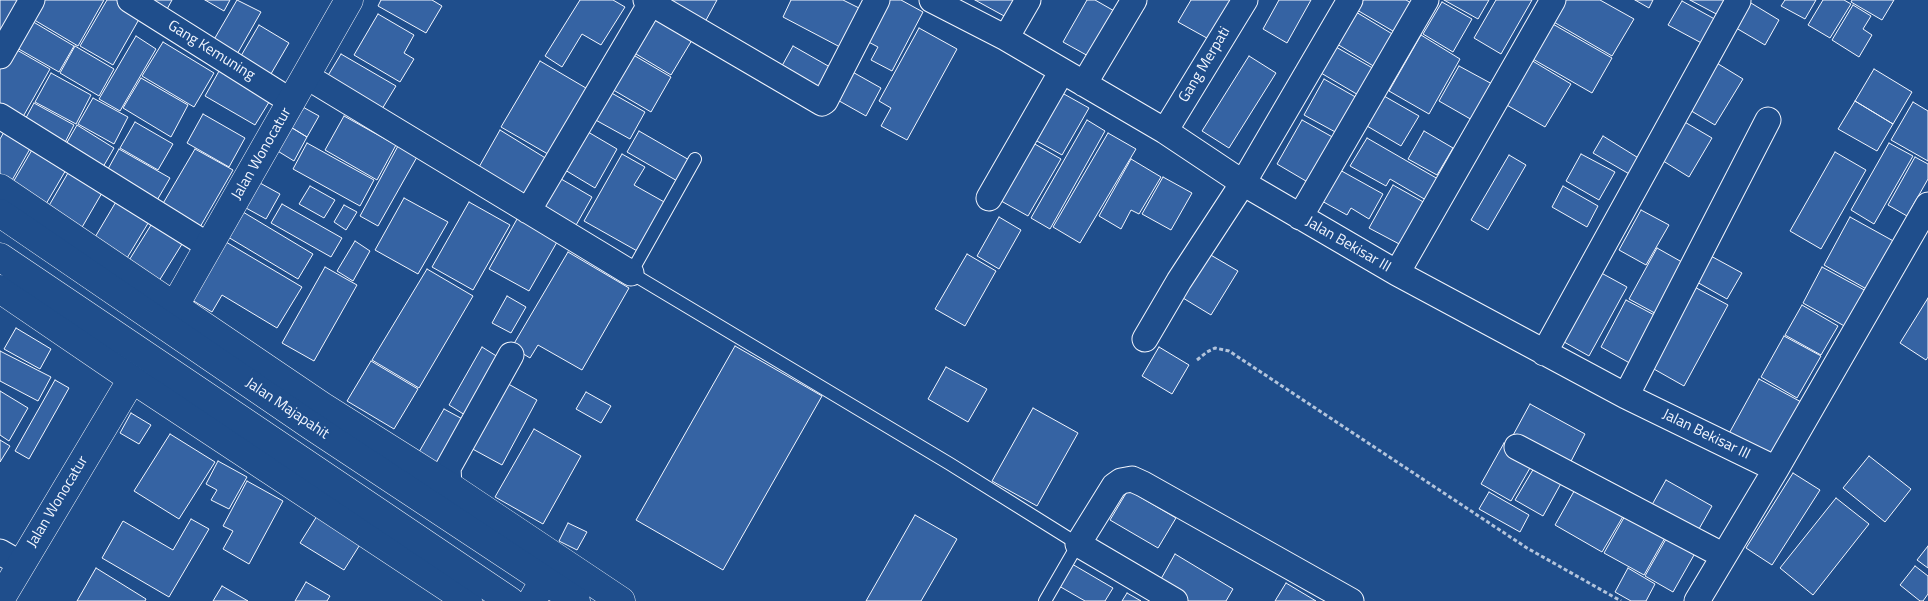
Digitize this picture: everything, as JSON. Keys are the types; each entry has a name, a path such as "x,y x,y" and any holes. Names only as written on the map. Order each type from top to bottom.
{"main road":[{"name":"Jalan Wonocatur","path":"174,307 349,0"},
{"path":"0,188 322,406 449,486 621,601"},
{"name":"Jalan Majapahit","path":"0,214 310,425 538,590 576,601"},
{"path":"0,257 510,601"},
{"path":"0,289 132,379 468,601"},
{"name":"Jalan Wonocatur","path":"0,600 10,558 132,379"}],"street":[{"path":"0,56 32,0"},
{"name":"Gang Kemuning","path":"130,0 292,102"},
{"path":"528,211 649,1 822,103 825,101 877,0"},
{"name":"Jalan Bekisar III","path":"932,0 1006,38 1165,131 1242,183 1397,273 1626,396 1776,469"},
{"path":"1006,38 1028,0"},
{"path":"1084,84 1134,0"},
{"name":"Gang Merpati","path":"1165,131 1245,0"},
{"path":"1145,339 1179,281 1242,183 1350,0"},
{"path":"1300,216 1426,0"},
{"path":"1397,273 1553,0"},
{"path":"1544,353 1738,0"},
{"path":"989,198 1062,71"},
{"path":"306,76 631,273"},
{"path":"0,116 208,246"},
{"path":"1626,396 1768,120"},
{"path":"1697,601 1776,469 1928,205"},
{"path":"449,486 448,468 511,355"},
{"path":"1517,447 1724,556"},
{"path":"1175,601 1078,544 1114,486 1121,480 1132,479 1143,484 1351,601"}],"lane":[{"path":"695,159 631,273 950,464 1078,544 1045,601"}],"path":[{"path":"1197,360 1215,348 1228,351 1527,548 1621,601"}],"building":[{"path":"0,0 28,0 0,49"},
{"path":"35,0 104,0 78,46 26,15"},
{"path":"107,0 117,0 142,14 113,65 80,46"},
{"path":"147,0 172,0 166,11"},
{"path":"205,0 230,0 224,11"},
{"path":"237,0 261,12 236,56 212,43"},
{"path":"381,0 432,0 442,6 426,33 378,6"},
{"path":"580,0 613,0 625,7 601,45 582,34 562,67 545,56"},
{"path":"663,0 717,0 705,22"},
{"path":"791,0 843,0 859,8 840,47 783,17"},
{"path":"881,0 901,0 923,12 892,71 871,60 878,47 861,38"},
{"path":"975,0 1016,0 1006,17"},
{"path":"1087,0 1095,0 1116,12 1090,57 1063,42"},
{"path":"1191,0 1238,0 1214,42 1178,22"},
{"path":"1279,0 1311,0 1287,43 1263,29"},
{"path":"1363,0 1406,0 1415,5 1398,34 1357,10"},
{"path":"1444,0 1489,0 1478,19"},
{"path":"1496,0 1532,0 1501,54 1474,38"},
{"path":"1564,0 1600,0 1634,19 1612,56 1552,21"},
{"path":"1635,0 1653,0 1649,8"},
{"path":"1690,0 1731,0 1722,17"},
{"path":"1746,0 1779,20 1765,45 1731,25"},
{"path":"1785,0 1816,0 1805,19 1781,6"},
{"path":"1823,0 1844,0 1851,4 1830,38 1808,25"},
{"path":"1852,0 1894,0 1882,20 1851,2"},
{"path":"1682,1 1720,22 1707,46 1668,25"},
{"path":"1442,2 1472,19 1453,52 1423,34"},
{"path":"1853,5 1871,16 1863,29 1872,35 1859,57 1832,40"},
{"path":"1356,12 1394,35 1375,67 1337,44"},
{"path":"378,14 414,35 404,53 414,59 400,82 354,55"},
{"path":"651,16 692,40 671,75 631,51"},
{"path":"25,17 74,46 59,72 10,44"},
{"path":"1551,23 1612,58 1592,93 1531,58"},
{"path":"259,25 289,43 268,79 238,61"},
{"path":"919,28 957,49 907,140 881,126 891,108 879,101"},
{"path":"1421,35 1460,59 1429,114 1389,91"},
{"path":"136,36 156,49 120,111 99,99"},
{"path":"163,42 214,73 194,107 142,76"},
{"path":"10,46 50,69 20,122 0,110 0,64"},
{"path":"75,46 114,69 99,96 60,73"},
{"path":"793,46 837,71 823,98 778,73"},
{"path":"1336,47 1376,70 1360,96 1321,73"},
{"path":"630,53 671,77 651,112 610,88"},
{"path":"341,54 396,86 379,114 324,82"},
{"path":"1249,56 1276,73 1229,148 1202,131"},
{"path":"1531,60 1571,84 1545,127 1505,104"},
{"path":"540,61 591,91 553,157 501,127"},
{"path":"1715,62 1743,79 1715,125 1688,109"},
{"path":"223,64 274,94 255,125 205,96"},
{"path":"1459,66 1494,85 1474,121 1439,101"},
{"path":"1874,69 1912,92 1893,124 1855,101"},
{"path":"849,70 881,88 866,116 834,98"},
{"path":"51,73 91,95 76,124 35,102"},
{"path":"141,78 188,105 171,137 123,108"},
{"path":"1324,79 1359,99 1339,134 1304,115"},
{"path":"1055,89 1089,108 1062,155 1028,136"},
{"path":"608,91 645,112 630,139 592,118"},
{"path":"1384,96 1419,116 1401,146 1367,126"},
{"path":"93,98 128,117 114,144 78,124"},
{"path":"1855,101 1893,124 1877,151 1838,129"},
{"path":"1913,102 1928,111 1928,161 1891,140"},
{"path":"34,103 74,125 61,150 21,127"},
{"path":"301,106 319,116 307,137 289,126"},
{"path":"203,114 245,138 229,167 187,143"},
{"path":"344,116 396,145 377,180 325,150"},
{"path":"1087,120 1105,131 1050,229 1031,218"},
{"path":"1302,120 1336,139 1311,184 1277,164"},
{"path":"1683,121 1712,138 1689,177 1660,159"},
{"path":"135,122 173,144 158,170 120,148"},
{"path":"8,125 35,140 11,182 0,176 0,139"},
{"path":"77,125 114,148 99,174 62,151"},
{"path":"289,126 307,137 294,161 276,150"},
{"path":"583,129 617,149 595,188 560,167"},
{"path":"500,130 547,159 526,195 479,167"},
{"path":"639,131 691,161 679,182 627,152"},
{"path":"1424,131 1453,148 1437,175 1408,159"},
{"path":"1108,133 1136,149 1080,243 1053,227"},
{"path":"1603,136 1640,159 1631,175 1593,153"},
{"path":"1367,138 1438,179 1426,200 1390,179 1386,186 1350,166"},
{"path":"1026,139 1061,159 1028,216 994,197"},
{"path":"36,143 70,163 46,204 12,184"},
{"path":"307,143 374,180 360,206 293,169"},
{"path":"1889,143 1913,156 1874,224 1851,210"},
{"path":"398,146 417,157 378,226 360,216"},
{"path":"119,149 170,178 153,207 103,178"},
{"path":"195,149 233,170 196,234 158,212"},
{"path":"1835,152 1866,170 1821,249 1790,231"},
{"path":"622,154 645,167 634,185 666,203 639,252 584,221"},
{"path":"1581,154 1615,172 1599,200 1566,181"},
{"path":"1509,155 1526,165 1488,230 1471,220"},
{"path":"1915,157 1928,164 1928,179 1907,216 1888,205"},
{"path":"1131,159 1161,177 1139,214 1131,210 1121,229 1099,216"},
{"path":"72,166 106,186 81,229 47,209"},
{"path":"1338,169 1383,194 1369,219 1351,208 1347,215 1320,200"},
{"path":"556,176 592,197 575,227 538,206"},
{"path":"1163,177 1192,193 1171,230 1142,214"},
{"path":"260,183 280,194 266,219 246,208"},
{"path":"1393,185 1427,204 1403,246 1369,228"},
{"path":"310,186 335,200 324,218 299,204"},
{"path":"1563,186 1598,206 1587,227 1552,207"},
{"path":"120,195 153,215 124,263 91,244"},
{"path":"404,198 448,222 418,274 375,250"},
{"path":"469,202 510,225 473,290 432,267"},
{"path":"282,204 342,238 331,257 271,223"},
{"path":"344,205 357,212 346,230 334,222"},
{"path":"1641,210 1669,225 1646,265 1619,250"},
{"path":"243,212 313,254 298,279 228,237"},
{"path":"521,212 561,235 529,291 489,269"},
{"path":"156,217 187,236 159,281 128,262"},
{"path":"999,217 1021,230 999,269 977,256"},
{"path":"1850,217 1897,243 1870,291 1824,265"},
{"path":"355,241 370,251 353,281 337,271"},
{"path":"226,242 302,287 277,328 222,295 212,312 192,300"},
{"path":"1657,248 1689,266 1662,317 1629,299"},
{"path":"568,252 629,288 582,370 538,345 530,358 512,347"},
{"path":"967,254 996,271 965,326 935,309"},
{"path":"1209,254 1238,271 1211,315 1183,298"},
{"path":"1709,255 1742,273 1727,299 1695,281"},
{"path":"325,267 357,285 314,361 282,343"},
{"path":"1822,267 1868,292 1848,328 1803,303"},
{"path":"427,269 473,296 419,388 372,360"},
{"path":"1594,269 1627,287 1589,356 1557,338"},
{"path":"1689,284 1728,305 1684,386 1645,364"},
{"path":"507,296 526,307 511,333 492,323"},
{"path":"1928,298 1928,357 1926,360 1900,343"},
{"path":"1626,300 1660,318 1635,366 1601,347"},
{"path":"1802,305 1838,326 1821,355 1785,335"},
{"path":"16,328 51,349 40,369 4,349"},
{"path":"1784,336 1821,356 1797,398 1761,377"},
{"path":"735,346 822,396 723,570 636,520"},
{"path":"482,347 498,357 465,415 449,405"},
{"path":"1159,347 1189,365 1172,394 1142,376"},
{"path":"0,351 51,377 38,401 0,381"},
{"path":"371,361 418,389 394,429 347,401"},
{"path":"946,367 987,389 968,422 928,399"},
{"path":"1759,379 1803,403 1769,464 1726,439"},
{"path":"55,380 69,388 29,459 15,451"},
{"path":"503,381 537,400 502,465 467,446"},
{"path":"0,391 28,408 9,441 0,435"},
{"path":"586,392 611,406 601,423 576,409"},
{"path":"1530,404 1585,434 1567,469 1511,439"},
{"path":"1033,408 1078,433 1037,506 992,481"},
{"path":"444,409 468,422 443,466 419,452"},
{"path":"131,413 151,425 139,444 120,433"},
{"path":"534,429 581,456 543,524 495,497"},
{"path":"170,434 215,462 179,519 134,491"},
{"path":"0,440 10,446 0,462"},
{"path":"1504,443 1534,461 1511,501 1481,484"},
{"path":"1869,456 1911,489 1885,522 1843,488"},
{"path":"218,461 247,477 229,509 211,500 217,490 206,484"},
{"path":"1537,463 1564,478 1543,516 1515,500"},
{"path":"1793,473 1820,490 1772,565 1746,548"},
{"path":"1666,480 1712,506 1695,536 1649,510"},
{"path":"247,481 283,501 249,564 223,549 233,531 223,526"},
{"path":"1577,486 1625,513 1602,552 1555,525"},
{"path":"1128,490 1176,518 1158,548 1110,520"},
{"path":"1489,492 1529,515 1520,532 1479,509"},
{"path":"1836,498 1869,524 1813,595 1780,568"},
{"path":"1626,514 1666,536 1644,575 1604,553"},
{"path":"915,515 957,539 921,601 866,601"},
{"path":"317,516 361,543 344,570 300,543"},
{"path":"191,519 209,529 169,597 102,558 123,521 173,550"},
{"path":"568,523 587,532 577,550 559,541"},
{"path":"1670,532 1698,548 1673,592 1645,576"},
{"path":"1928,546 1928,568 1917,560"},
{"path":"1175,554 1233,589 1226,601 1181,601 1157,586"},
{"path":"1072,564 1113,588 1105,601 1085,601 1059,586"},
{"path":"1915,566 1928,576 1928,594 1923,601 1920,601 1900,585"},
{"path":"96,568 146,599 145,601 77,601"},
{"path":"1628,568 1655,584 1646,601 1631,601 1615,592"},
{"path":"306,582 330,596 327,601 295,601"},
{"path":"1286,583 1316,601 1275,601"},
{"path":"222,586 248,601 213,601"},
{"path":"1127,593 1141,601 1122,601"}]}
